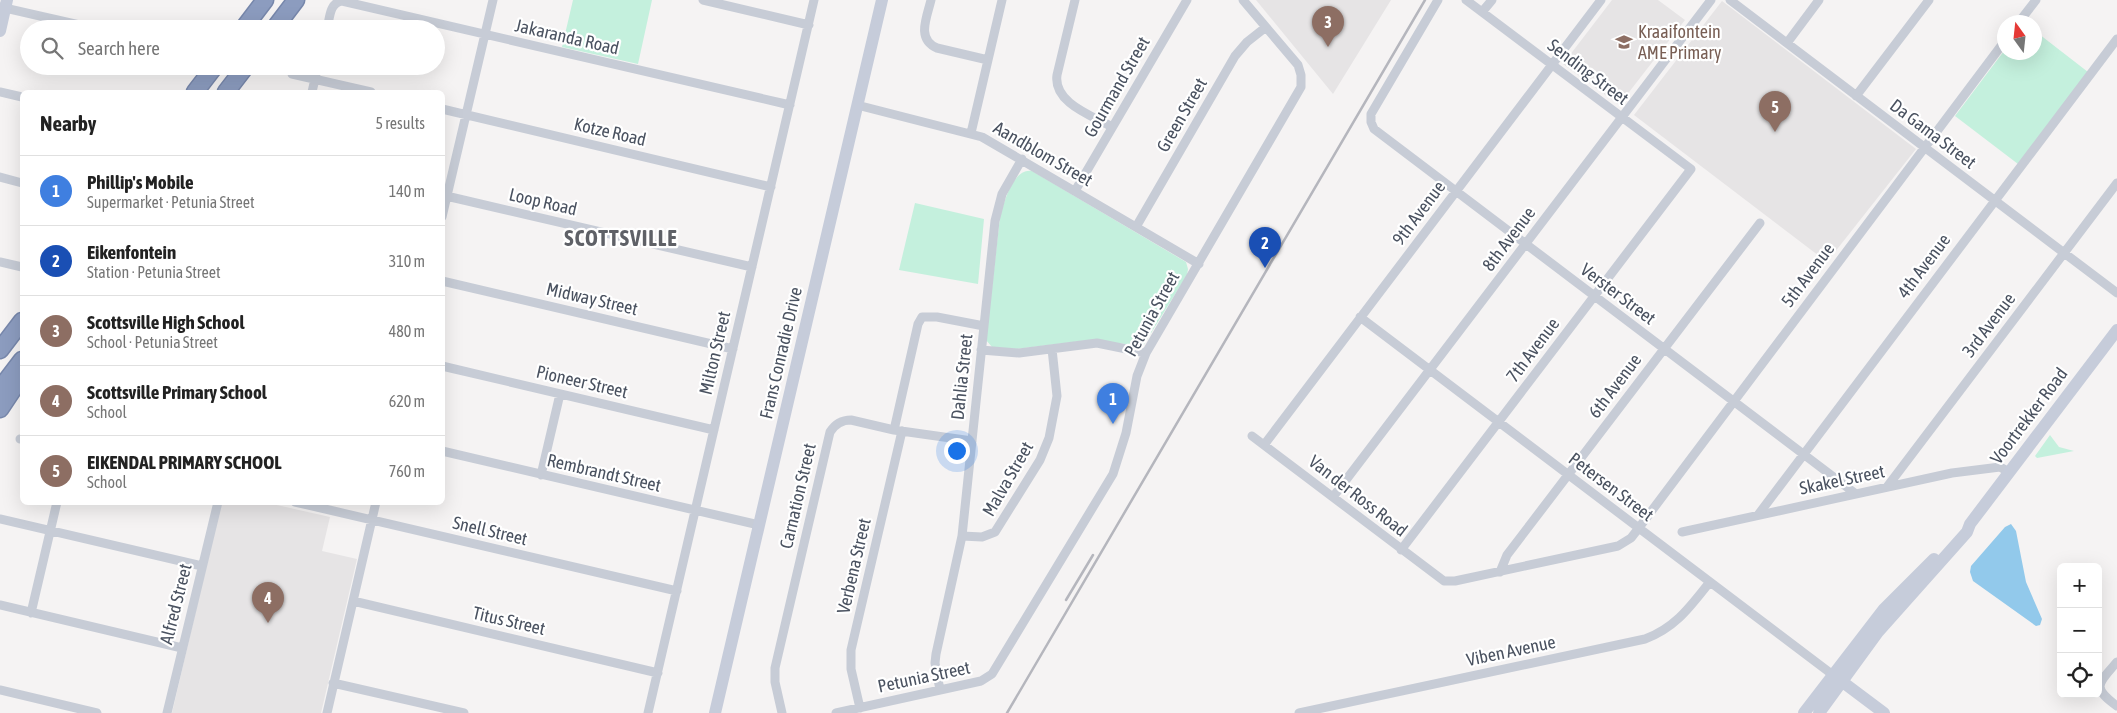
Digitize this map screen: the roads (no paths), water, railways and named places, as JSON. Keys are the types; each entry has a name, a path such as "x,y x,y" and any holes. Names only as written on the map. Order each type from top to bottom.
{"highway":[{"path":"250,20 265,0"},
{"path":"281,20 296,0"},
{"path":"197,90 208,75"},
{"path":"228,90 239,75"},
{"path":"0,339 20,314"},
{"path":"0,350 20,323"},
{"path":"0,389 20,363"},
{"path":"0,409 20,379"}],"street":[{"path":"445,196 493,0"},
{"path":"704,0 809,25"},
{"name":"Milton Street","path":"648,713 814,0"},
{"name":"Frans Conradie Drive","path":"715,713 882,0"},
{"path":"931,0 924,32 930,45 988,60"},
{"path":"971,133 1002,0"},
{"path":"1074,0 1057,75 1057,88 1067,100 1112,127"},
{"name":"Gourmand Street","path":"1075,191 1187,0"},
{"name":"Petunia Street","path":"836,713 981,681 992,674 1113,474 1126,433 1137,376 1146,354 1301,87 1301,75 1298,65 1243,0"},
{"name":"Verster Street","path":"1438,0 1371,114 1370,122 1374,129 1856,494"},
{"name":"Sending Street","path":"1466,0 1691,169"},
{"path":"1482,12 1492,0"},
{"name":"9th Avenue","path":"1264,445 1601,0"},
{"name":"8th Avenue","path":"1333,497 1711,0"},
{"name":"Da Gama Street","path":"1730,0 2117,294"},
{"path":"1787,43 1819,0"},
{"path":"1856,96 1929,0"},
{"path":"2024,15 2036,0"},
{"name":"Jakaranda Road","path":"329,20 332,7 338,2 421,20"},
{"path":"0,31 4,5 62,20"},
{"name":"Jakaranda Road","path":"445,25 790,105"},
{"name":"Green Street","path":"1136,227 1235,56 1247,42 1266,27"},
{"name":"4th Avenue","path":"1758,515 1802,454 2117,39"},
{"name":"5th Avenue","path":"1638,529 1997,51"},
{"path":"297,75 362,90"},
{"path":"312,90 316,75"},
{"path":"0,92 20,97"},
{"name":"Aandblom Street","path":"857,105 971,133 992,142 1199,264"},
{"name":"Kotze Road","path":"445,110 771,187"},
{"name":"Dahlia Street","path":"940,690 935,663 936,654 962,536 998,206 1022,159"},
{"name":"7th Avenue","path":"1401,550 1691,169"},
{"path":"0,178 20,182"},
{"name":"3rd Avenue","path":"1887,487 2117,183"},
{"name":"Loop Road","path":"445,196 752,267"},
{"name":"6th Avenue","path":"1500,572 1507,555 1760,223"},
{"path":"0,262 20,267"},
{"name":"Midway Street","path":"445,282 733,349"},
{"name":"Verbena Street","path":"860,708 851,669 851,650 898,431 918,324 922,317 937,317 984,326"},
{"name":"Petersen Street","path":"1360,317 1638,529 1838,678"},
{"name":"Voortrekker Road","path":"1838,678 1894,598 1962,529 1970,524 2117,330"},
{"path":"981,350 1019,353 1097,343 1146,354"},
{"name":"Malva Street","path":"962,536 982,537 995,532 1040,460 1049,438 1057,396 1052,349"},
{"name":"Pioneer Street","path":"445,367 714,430"},
{"path":"541,475 560,394"},
{"name":"Carnation Street","path":"782,713 775,682 775,668 830,432 833,427 844,420 898,431 972,441"},
{"name":"Van der Ross Road","path":"1252,436 1444,581 1455,581 1500,572"},
{"name":"Rembrandt Street","path":"445,452 759,525"},
{"name":"Skakel Street","path":"1682,532 1986,467 2000,467 2009,472"},
{"path":"31,613 56,505"},
{"name":"Alfred Street","path":"167,713 217,505"},
{"name":"Snell Street","path":"308,505 676,591"},
{"path":"326,713 375,505"},
{"path":"0,519 202,566"},
{"path":"1500,572 1618,546 1631,538 1638,529"},
{"name":"Viben Avenue","path":"1299,713 1645,639 1663,631 1680,619 1710,583"},
{"name":"Titus Street","path":"353,601 658,673"},
{"path":"0,606 182,648"},
{"path":"2117,662 2099,683 2098,689 2103,696 2117,706"},
{"path":"1804,713 1838,678"},
{"path":"1819,713 1838,678"},
{"path":"1838,678 1884,713"},
{"path":"334,683 464,713"},
{"path":"0,690 97,713"}],"water":[{"path":"2011,524 2016,531 2026,582 2042,619 2040,625 2036,626 1973,581 1970,572 1971,566 2005,527"}],"railway":[{"path":"1007,713 1425,0"},
{"path":"1066,600 1093,555"}],"place":[{"name":"Kraaifontein AME Primary","path":"1624,42"},
{"name":"Scottsville High School","path":"1328,47"},
{"name":"EIKENDAL PRIMARY SCHOOL","path":"1775,132"},
{"name":"Eikenfontein","path":"1265,268"},
{"name":"Phillip's Mobile","path":"1113,424"},
{"name":"Scottsville Primary School","path":"268,623"}],"district":[{"name":"SCOTTSVILLE","path":"621,238"}]}
